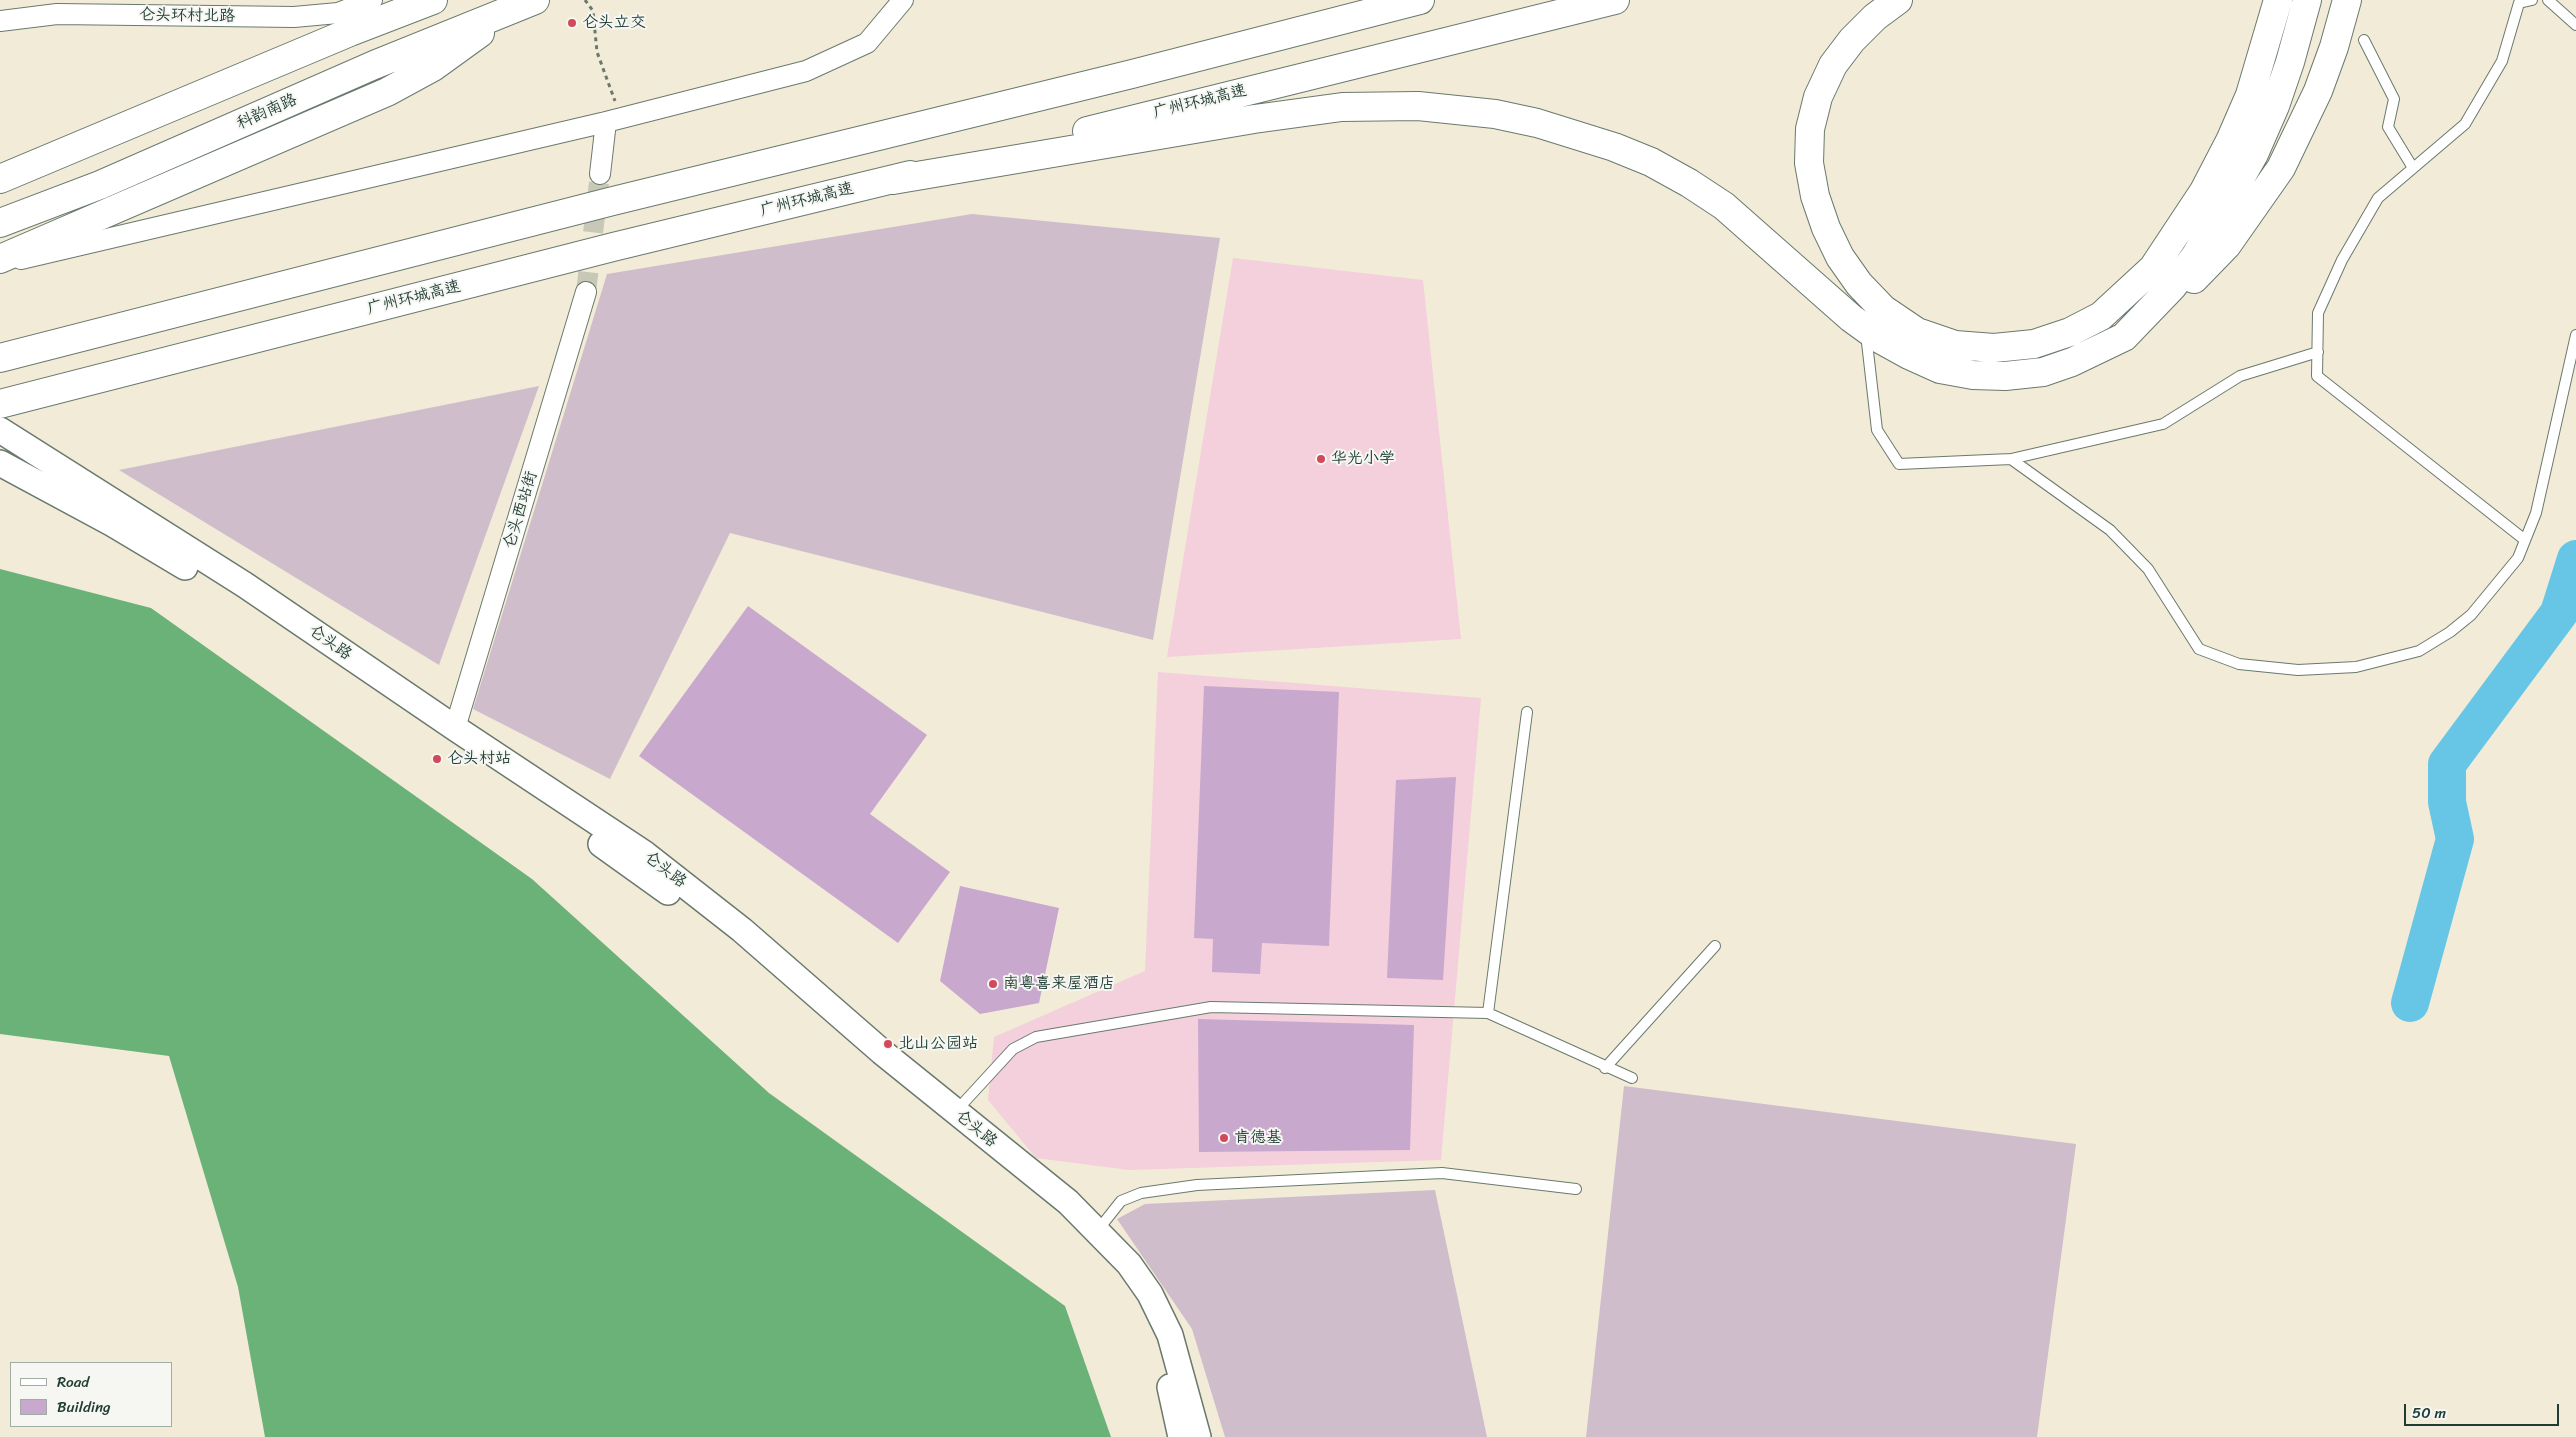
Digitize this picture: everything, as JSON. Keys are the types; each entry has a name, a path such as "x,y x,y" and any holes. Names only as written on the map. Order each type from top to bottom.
{"highway":[{"path":"0,179 350,32 432,0"},
{"path":"1132,74 1389,0"},
{"path":"0,358 613,201 1132,74 1420,0"},
{"name":"广州环城高速","path":"0,404 613,247 893,180 1614,0"},
{"path":"1898,0 1875,17 1852,40 1833,65 1818,97 1810,130 1809,163 1818,204 1826,228 1840,257 1858,284 1883,309 1917,332 1955,345 1994,348 2034,344 2070,332 2102,316 2153,268 2204,191 2230,141 2250,95 2278,0"},
{"path":"2124,337 2173,286 2196,255 2254,154 2284,80 2307,0"},
{"path":"893,180 1254,119 1342,107 1418,106 1495,114 1552,127 1614,147 1651,162 1689,182 1724,206 1790,266 1865,328 1880,339 1940,369 1973,375 2005,376 2043,372 2081,358 2124,337 2165,305 2201,273 2232,238 2280,168 2318,91 2334,48 2346,0"},
{"path":"0,259 387,92 433,67 523,5"},
{"name":"科韵南路","path":"0,223 100,185 374,65 523,5"}],"street":[{"name":"仑头环村北路","path":"0,21 57,14 294,17 338,13 372,0"},
{"path":"0,264 614,120 806,71 867,43 903,0"},
{"path":"600,174 614,120"},
{"name":"仑头西站街","path":"455,728 586,292"},
{"name":"仑头路","path":"3,439 245,584 455,728 645,854 695,892 802,981 882,1052 1068,1202 1098,1230 1129,1264 1150,1294 1170,1335 1198,1437"},
{"name":"仑头路","path":"0,463 113,524 268,618 609,850 702,917 743,950 882,1071 1074,1228 1111,1262 1151,1323 1164,1360 1181,1437"}],"lane":[{"path":"2525,540 2317,376 2318,313 2342,260 2378,198 2464,124 2502,61 2519,3 2532,0"},
{"path":"2548,0 2576,25"},
{"path":"2364,40 2394,99 2388,126 2413,168"},
{"path":"1865,328 1877,430 1899,464 2011,459 2163,424 2240,376 2318,352"},
{"path":"2011,459 2110,530 2148,569 2199,649 2239,664 2298,670 2356,667 2419,651 2450,632 2471,615 2518,558 2536,513 2576,335"},
{"path":"1488,1013 1527,712"},
{"path":"1605,1068 1715,946"},
{"path":"956,1112 1013,1049 1036,1037 1211,1007 1488,1013 1605,1068 1632,1078"},
{"path":"1098,1230 1121,1201 1141,1193 1197,1185 1442,1173 1576,1189"}],"path":[{"path":"585,0 593,11 598,52 614,120"}],"shaded area":[{"path":"972,214 1220,238 1153,640 730,533 610,779 473,709 607,274"},
{"name":"华光小学","path":"1233,258 1423,280 1461,639 1167,657"},
{"path":"539,386 439,665 119,470"},
{"path":"1158,672 1481,698 1441,1160 1129,1170 1036,1158 988,1100 994,1037 1145,971"},
{"path":"1624,1086 2076,1144 2037,1437 1586,1437"},
{"path":"1435,1190 1487,1437 1225,1437 1192,1329 1117,1219 1145,1204"}],"green space":[{"path":"0,569 151,608 532,879 769,1093 1065,1306 1111,1437 265,1437 238,1287 169,1056 0,1034"}],"building":[{"path":"748,606 927,735 870,814 950,872 898,943 639,756"},
{"path":"1204,686 1339,692 1329,946 1262,943 1260,974 1212,972 1213,939 1194,938"},
{"path":"1456,777 1443,980 1387,978 1396,780"},
{"path":"960,886 1059,908 1039,1003 980,1014 940,981"},
{"path":"1198,1019 1414,1025 1410,1150 1199,1152"}],"waterway":[{"path":"2410,1003 2455,839 2447,802 2447,764 2559,613 2576,559"}],"tunnel":[{"path":"586,292 600,174"}],"place":[{"name":"仑头立交","path":"572,23"},
{"name":"华光小学","path":"1321,459"},
{"name":"仑头村站","path":"437,759"},
{"name":"南粤喜来屋酒店","path":"993,984"},
{"name":"北山公园站","path":"888,1044"},
{"name":"肯德基","path":"1224,1138"}]}
